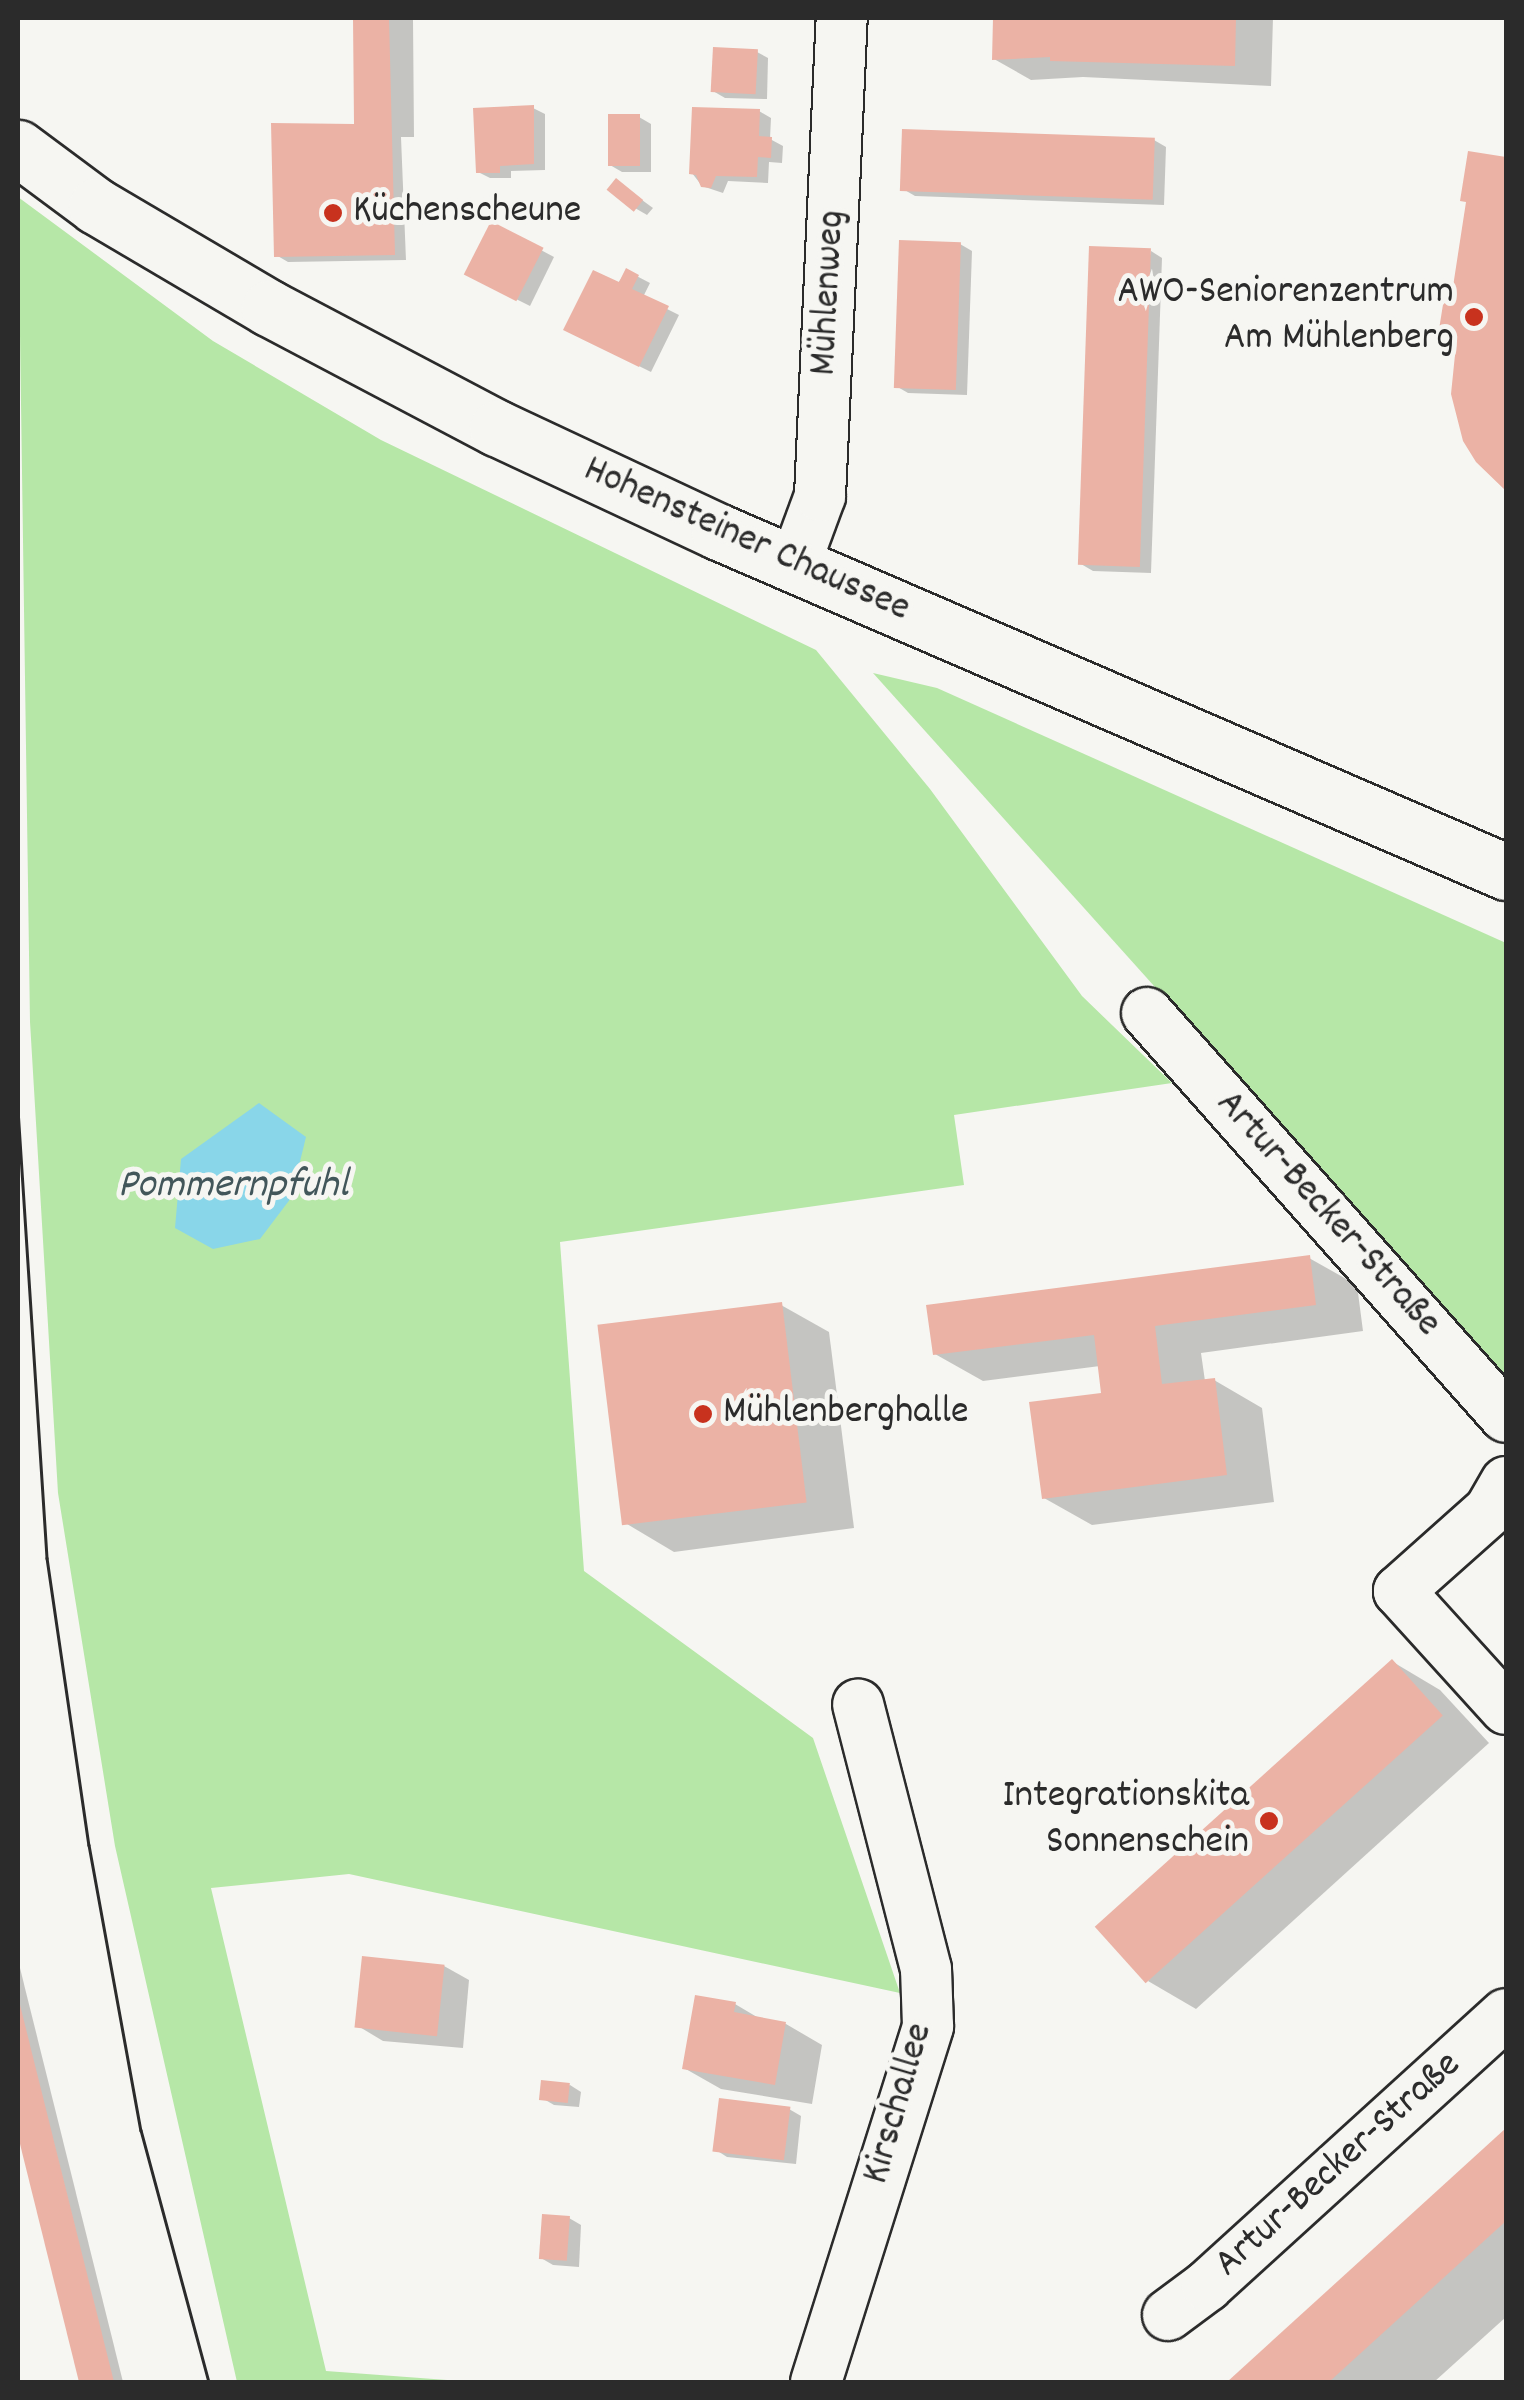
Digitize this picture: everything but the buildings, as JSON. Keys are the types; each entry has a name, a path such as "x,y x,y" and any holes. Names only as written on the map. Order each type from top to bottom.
{"main road":[{"name":"Hohensteiner Chaussee","path":"18,148 96,206 269,308 497,428 795,564 1506,872"}],"street":[{"name":"Mühlenweg","path":"795,564 820,496 842,18"},
{"name":"Artur-Becker-Straße","path":"1147,1014 1506,1417"},
{"path":"1506,1482 1490,1510 1399,1591 1506,1709"},
{"name":"Kirschallee","path":"816,2382 928,2026 926,1969 858,1706"},
{"name":"Artur-Becker-Straße","path":"1168,2315 1207,2286 1506,2014"}],"green space":[{"path":"18,197 213,341 381,440 816,650 930,789 1082,996 1172,1083 954,1115 964,1185 560,1242 584,1571 813,1738 900,1993 349,1874 211,1888 326,2371 474,2382 237,2382 115,1846 58,1493 30,1022"},
{"path":"873,673 937,688 1506,943 1506,1378"}],"water":[{"name":"Pommernpfuhl","path":"259,1103 306,1137 291,1198 260,1239 213,1249 175,1228 181,1159"}],"tram line":[{"path":"18,1109 47,1558 89,1845 141,2130 209,2382"}],"place":[{"name":"Küchenscheune","path":"333,213"},
{"name":"AWO-Seniorenzentrum Am Mühlenberg","path":"1474,317"},
{"name":"Mühlenberghalle","path":"703,1414"},
{"name":"Integrationskita Sonnenschein","path":"1269,1821"}]}
